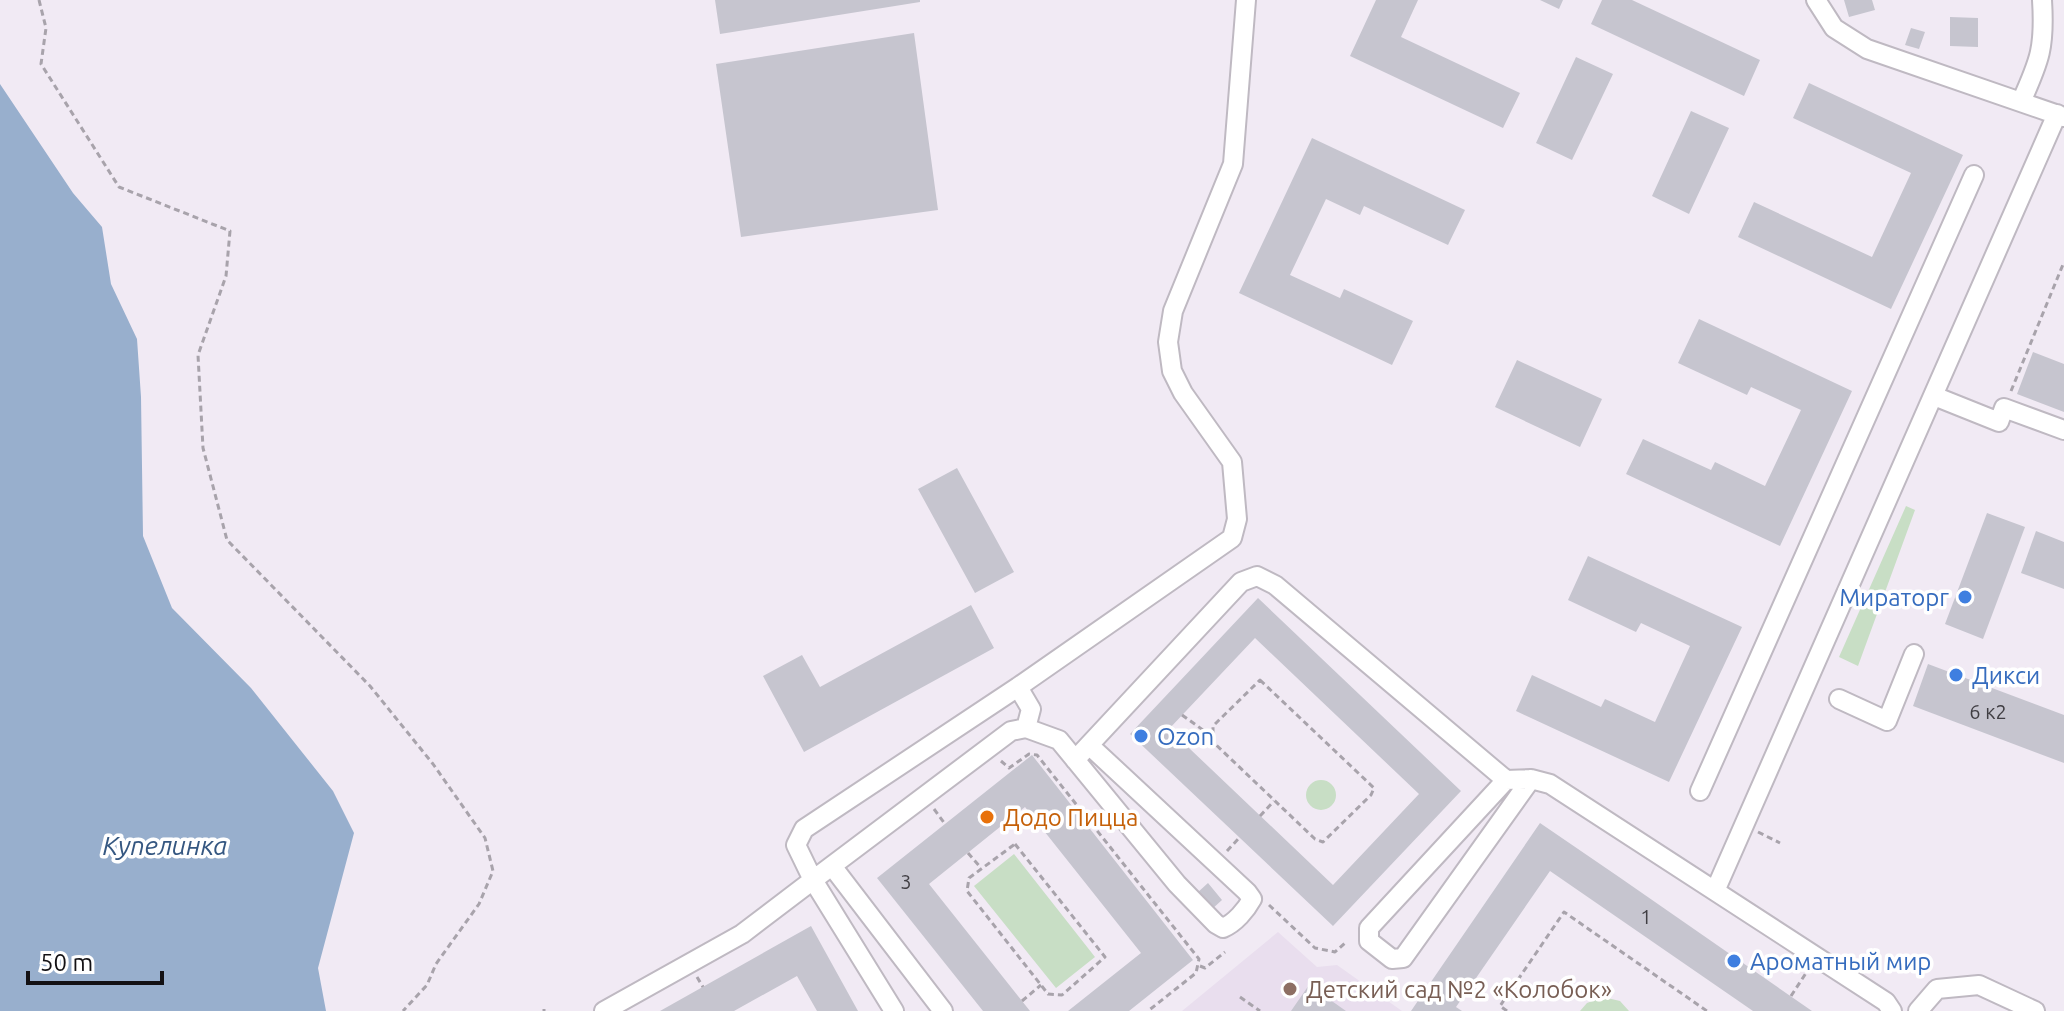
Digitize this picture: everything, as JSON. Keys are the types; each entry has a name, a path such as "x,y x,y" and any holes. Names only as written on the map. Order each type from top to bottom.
{"street":[{"path":"894,1011 813,880 796,845 804,829 1225,545 1236,530 1232,462 1183,393 1172,371 1168,342 1173,311 1233,164 1246,0"},
{"path":"1715,891 2061,115 1867,49 1834,28 1816,0"},
{"path":"2021,102 2042,55 2045,38 2042,0"},
{"path":"1700,791 1974,175"},
{"path":"1934,396 1999,422 2004,408 2064,430"},
{"path":"1075,760 1241,582 1257,576 1275,585 1506,780 1531,779 1550,784 1886,1002 1892,1011"},
{"path":"1839,699 1887,721 1914,654"},
{"path":"1018,687 1031,709 1026,728"},
{"path":"604,1011 742,934 1011,731 1026,728 1059,740 1169,874 1216,924 1223,928 1230,925 1252,899 1089,745"},
{"path":"1506,780 1369,928 1369,941 1392,959 1403,958 1531,779"},
{"path":"832,866 943,1011"},
{"path":"1918,1011 1937,989 1979,985 2030,1010"}],"path":[{"path":"39,0 46,28 41,64 119,187 230,231 226,276 198,355 203,448 227,540 370,686 433,764 485,838 493,871 479,904 436,964 427,985 403,1011"},
{"path":"2004,408 2064,262"},
{"path":"1182,715 1210,735 1213,742 1274,801 1323,842 1361,806 1374,788 1260,680 1213,726 1210,735"},
{"path":"997,756 1009,768 1029,754 1037,755 1199,959 1200,966"},
{"path":"1070,797 1081,788"},
{"path":"1260,816 1274,801"},
{"path":"1756,831 1780,843"},
{"path":"1015,844 1105,957 1100,965 1062,995 1048,994 1041,985 967,891 969,878 1008,846 1015,844"},
{"path":"968,853 981,868"},
{"path":"1252,899 1262,899 1315,948 1335,952 1345,943"},
{"path":"1162,913 1169,907"},
{"path":"1496,1011 1564,912 1707,1011"},
{"path":"1200,966 1205,968 1225,952"},
{"path":"1791,996 1817,957"},
{"path":"1148,1011 1200,966"},
{"path":"1022,1001 1041,985"},
{"path":"1240,997 1260,1011"},
{"path":"1500,1006 1507,1011"}],"shaded area":[{"name":"Детский сад №2 «Колобок»","path":"1278,932 1317,967 1337,965 1402,1011 1182,1011"}],"green space":[{"path":"1906,506 1915,510 1858,666 1839,657"},
{"path":"1321,780 1332,784 1336,795 1332,806 1321,810 1310,806 1306,795 1310,784"},
{"path":"1014,854 1095,957 1056,988 974,886"},
{"path":"1603,997 1620,1001 1629,1011 1580,1011 1587,1003"}],"water":[{"name":"Купелинка","path":"0,84 73,193 102,227 111,284 137,339 143,536 172,608 251,688 333,791 354,833 318,968 326,1011 0,1011"}],"building":[{"path":"715,0 920,0 920,2 720,34"},
{"path":"1376,0 1418,0 1401,37 1520,93 1503,128 1350,56"},
{"path":"1540,0 1563,0 1559,9"},
{"path":"1602,0 1632,0 1760,60 1744,96 1591,24"},
{"path":"1844,0 1872,0 1875,10 1849,17"},
{"path":"1950,17 1978,18 1978,47 1950,46"},
{"path":"1911,28 1925,32 1919,49 1905,45"},
{"path":"914,33 938,210 741,237 716,64"},
{"path":"1576,57 1613,74 1572,160 1536,143"},
{"path":"1809,83 1963,155 1891,309 1738,237 1754,202 1872,257 1911,173 1793,118"},
{"path":"1691,111 1729,128 1689,214 1652,196"},
{"path":"1312,138 1465,210 1448,245 1364,206 1360,215 1326,199 1290,275 1340,298 1344,289 1413,321 1392,365 1239,293"},
{"path":"1699,319 1852,391 1780,546 1626,474 1643,439 1711,470 1715,462 1765,486 1801,410 1751,387 1747,395 1678,363"},
{"path":"2033,352 2064,364 2064,412 2017,394"},
{"path":"1517,360 1602,399 1580,447 1495,407"},
{"path":"957,468 1014,572 975,593 918,489"},
{"path":"1987,513 2025,527 1983,639 1945,624"},
{"path":"2036,531 2064,542 2064,589 2021,573"},
{"path":"1588,556 1742,627 1669,782 1516,711 1532,675 1601,707 1605,699 1655,722 1690,646 1641,623 1636,632 1568,600"},
{"path":"1258,598 1461,791 1333,926 1130,734","holes":["1255,638 1419,794 1333,885 1169,729"]},
{"path":"971,605 994,648 804,752 763,676 802,655 820,687"},
{"path":"1928,664 2064,715 2064,763 1913,706"},
{"path":"1032,755 1193,960 1129,1011 1068,1011 1141,953 1025,807 929,884 1030,1011 983,1011 877,878"},
{"path":"1540,823 1812,1011 1753,1011 1550,871 1456,1007 1462,1011 1411,1011"},
{"path":"1208,883 1222,900 1211,910 1197,893"},
{"path":"811,926 858,1011 817,1011 797,976 734,1011 660,1011"},
{"path":"1309,985 1346,1011 1291,1011"}],"place":[{"name":"Мираторг","path":"1965,597"},
{"name":"Дикси","path":"1956,675"},
{"name":"Ozon","path":"1141,736"},
{"name":"Додо Пицца","path":"987,817"},
{"name":"Ароматный мир","path":"1734,961"},
{"name":"Детский сад №2 «Колобок»","path":"1290,989"}]}
